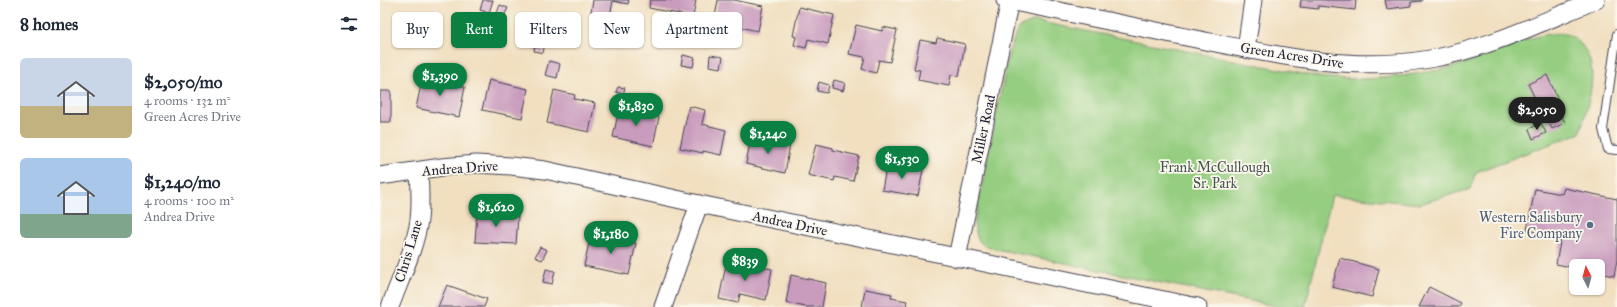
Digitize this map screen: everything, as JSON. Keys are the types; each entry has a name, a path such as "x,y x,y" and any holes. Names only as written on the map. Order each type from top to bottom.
{"street":[{"name":"Green Acres Drive","path":"1008,0 1246,49 1320,62 1357,65 1394,64 1430,59 1479,47 1596,0"},
{"name":"Miller Road","path":"957,258 1008,0"},
{"path":"1246,49 1253,0"},
{"name":"Andrea Drive","path":"380,176 442,167 476,164 545,170 699,204 1198,307"},
{"name":"Chris Lane","path":"390,307 412,248 419,221 421,193 419,171"},
{"path":"663,307 699,204"}],"lane":[{"path":"1617,34 1603,129 1608,149 1617,150"}],"green space":[{"name":"Frank McCullough Sr. Park","path":"1035,21 1319,77 1353,79 1386,78 1433,71 1469,62 1510,45 1539,36 1565,34 1574,38 1583,47 1589,58 1592,70 1592,83 1587,109 1580,133 1476,172 1470,189 1420,204 1332,195 1305,307 1280,307 986,247 978,240 974,225 1009,52 1018,28"}],"building":[{"path":"483,0 493,0 489,12 480,10"},
{"path":"593,0 629,0 628,4 613,1 611,12 591,12"},
{"path":"650,0 696,0 694,12 669,12 649,8"},
{"path":"718,0 734,0 763,6 758,31 742,28 742,12 716,12"},
{"path":"1301,0 1356,0 1355,10 1318,6 1318,9 1300,7"},
{"path":"1385,0 1422,1 1411,2 1411,6 1387,9"},
{"path":"500,5 508,8 506,12 497,12"},
{"path":"799,7 834,15 828,44 808,39 806,48 794,45 796,37 793,36"},
{"path":"856,25 882,31 883,27 897,30 890,62 879,60 876,73 862,69 865,57 849,54"},
{"path":"937,38 965,44 959,76 951,75 949,86 918,80 920,70 914,69 920,40 936,43"},
{"path":"535,48 544,48 543,53 534,51"},
{"path":"683,55 695,58 693,67 681,65"},
{"path":"710,55 723,57 721,68 709,66"},
{"path":"549,61 560,64 557,78 545,75"},
{"path":"1547,75 1561,106 1543,115 1528,84"},
{"path":"423,76 465,87 459,117 416,108"},
{"path":"489,80 528,89 522,118 482,110"},
{"path":"834,80 845,83 843,91 832,88"},
{"path":"819,82 829,85 827,93 817,91"},
{"path":"618,87 625,88 623,94 616,92"},
{"path":"554,90 575,95 574,99 595,103 589,132 547,123"},
{"path":"380,91 391,91 391,122 380,122"},
{"path":"689,106 705,110 702,124 726,130 721,155 680,148"},
{"path":"619,109 659,117 653,146 613,137"},
{"path":"1561,114 1565,123 1552,129 1548,120"},
{"path":"1541,123 1546,133 1533,139 1529,129"},
{"path":"751,137 790,144 785,173 746,164"},
{"path":"816,144 833,148 833,150 859,156 853,181 835,177 834,181 808,175"},
{"path":"887,163 923,170 918,196 882,190"},
{"path":"1564,188 1617,199 1617,260 1614,276 1605,274 1605,259 1569,259 1569,267 1556,264 1561,237 1527,230 1535,189 1562,194"},
{"path":"477,212 518,216 516,244 475,242"},
{"path":"590,238 608,242 609,238 636,243 629,275 584,266"},
{"path":"540,247 547,250 542,260 535,257"},
{"path":"1340,258 1379,269 1372,297 1332,287"},
{"path":"727,260 772,269 766,300 740,294 738,303 719,299"},
{"path":"546,269 555,271 552,284 543,282"},
{"path":"791,275 826,283 822,307 806,307 786,303"},
{"path":"447,285 487,299 484,307 438,307"},
{"path":"1429,287 1461,303 1459,307 1419,307"},
{"path":"865,289 892,294 891,298 907,301 906,307 862,307"}],"place":[{"name":"Western Salisbury Fire Company","path":"1590,225"}]}
